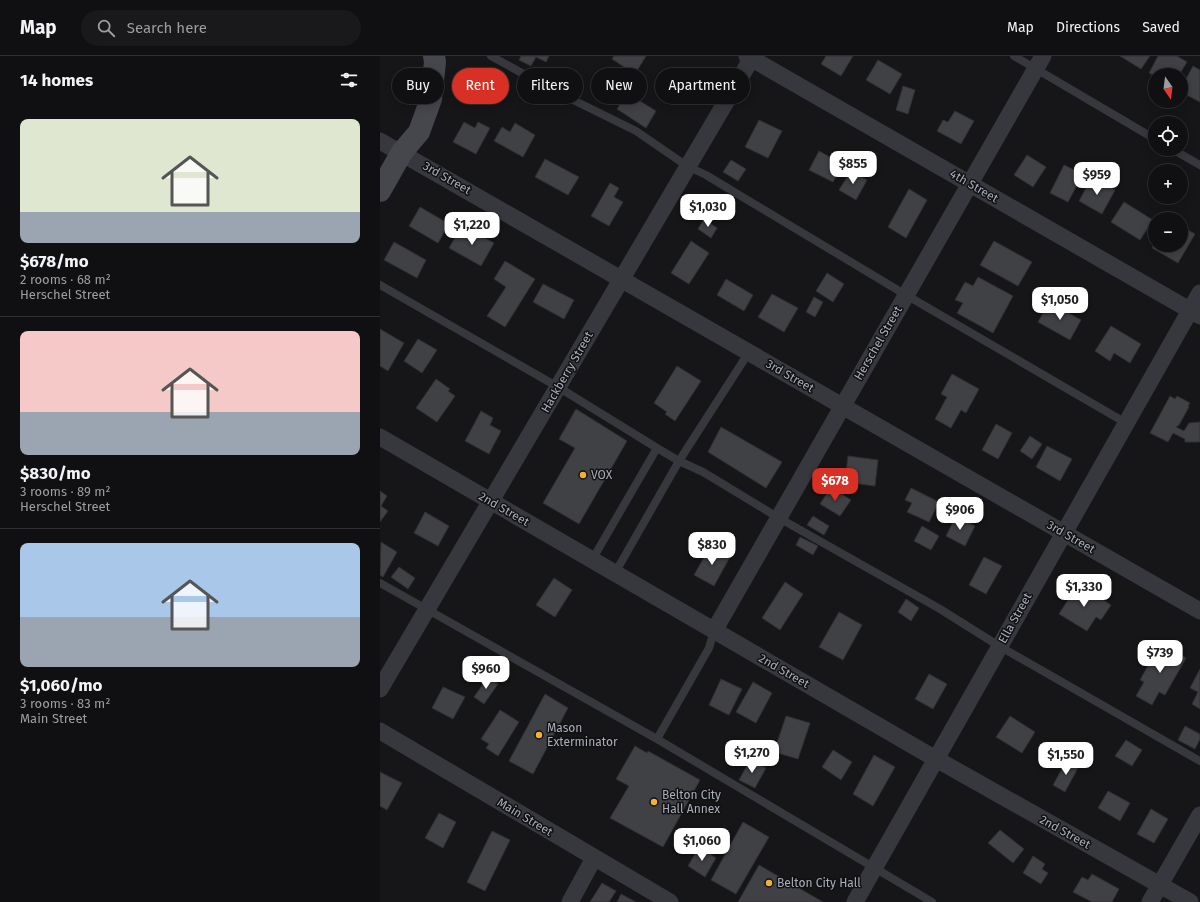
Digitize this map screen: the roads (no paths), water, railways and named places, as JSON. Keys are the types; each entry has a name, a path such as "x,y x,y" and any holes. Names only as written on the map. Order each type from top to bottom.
{"main road":[{"path":"380,191 402,152 419,132 431,99 435,62 434,56"}],"street":[{"name":"Hackberry Street","path":"380,689 492,502 751,57"},
{"name":"4th Street","path":"751,57 1195,313"},
{"name":"Herschel Street","path":"714,631 1039,62"},
{"name":"3rd Street","path":"380,141 402,152 1200,611"},
{"name":"Ella Street","path":"855,902 1126,423 1195,313 1200,293"},
{"name":"2nd Street","path":"380,437 936,759 1190,902"},
{"name":"Main Street","path":"380,731 670,902"},
{"path":"1150,902 1200,815"},
{"path":"570,902 594,858"}],"lane":[{"path":"491,56 551,90 636,132 687,166 706,175 906,295 1126,423"},
{"path":"1014,56 1039,62 1072,92 1148,136"},
{"path":"1184,156 1200,165"},
{"path":"380,285 558,387 679,461 704,472 778,518 940,609 999,646 1200,761"},
{"path":"615,573 679,461 749,352"},
{"path":"592,560 657,448"},
{"path":"380,583 656,739 932,902"},
{"path":"656,739 709,648 714,631"}],"place":[{"name":"VOX","path":"583,475"},
{"name":"Mason Exterminator","path":"539,735"},
{"name":"Belton City Hall Annex","path":"654,802"},
{"name":"Belton City Hall","path":"769,883"}]}
